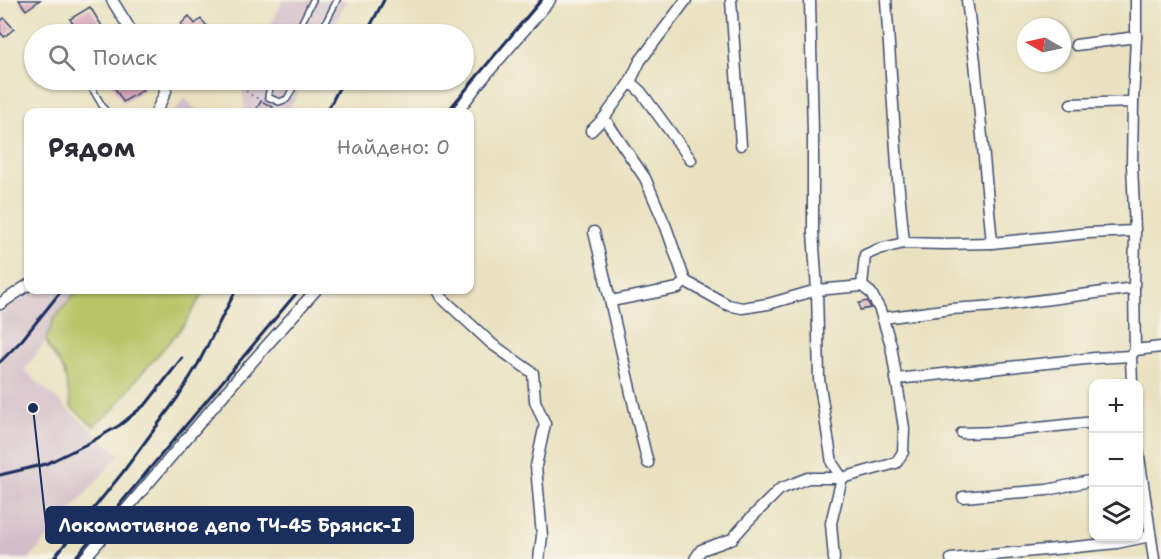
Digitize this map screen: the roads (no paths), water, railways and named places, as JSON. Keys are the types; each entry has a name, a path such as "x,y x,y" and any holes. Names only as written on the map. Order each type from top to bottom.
{"street":[{"path":"112,0 128,24"},
{"path":"474,89 550,0"},
{"path":"591,131 604,118 630,82 640,61 686,0"},
{"path":"731,0 741,145"},
{"path":"810,0 813,232 818,290 819,379 832,463 842,478 831,523 834,559"},
{"path":"886,0 904,243"},
{"path":"967,0 992,243"},
{"path":"1132,379 1135,231 1132,165 1136,0"},
{"path":"1076,45 1136,37"},
{"path":"630,82 641,92 691,160"},
{"path":"158,108 165,90"},
{"path":"459,108 473,90"},
{"path":"1071,104 1133,102"},
{"path":"604,118 645,178 666,227 685,281 728,305 742,308 768,304 818,290 862,286 871,293 880,310 891,345 904,428 903,452 896,464 842,478 808,478 780,489 732,539 701,550 695,559"},
{"path":"862,286 866,255 879,249 904,243 992,243 1088,233 1135,231"},
{"path":"594,232 648,463"},
{"path":"611,301 678,288 685,281"},
{"path":"0,304 24,288"},
{"path":"883,318 1134,288"},
{"path":"84,559 229,388 312,294"},
{"path":"439,294 492,344 533,373 535,401 545,424 536,466 542,536 539,559"},
{"path":"896,379 1095,358 1161,347"},
{"path":"962,433 1001,432 1089,423"},
{"path":"963,497 1047,490 1089,481"},
{"path":"1142,487 1154,559"},
{"path":"951,559 1006,557 1117,543 1150,536"}],"lane":[{"path":"301,24 313,0"},
{"path":"325,24 338,0"},
{"path":"93,90 104,108"},
{"path":"269,90 268,98 279,102 287,99 292,90"}],"railway":[{"path":"371,24 384,0"},
{"path":"474,80 541,0"},
{"path":"329,108 338,90"},
{"path":"450,108 465,90"},
{"path":"0,362 22,340 59,294"},
{"path":"53,559 123,472 178,397 198,364 234,294"},
{"path":"74,559 296,294"},
{"path":"0,475 46,464 120,425 147,403 182,358"}],"place":[{"name":"Локомотивное депо ТЧ-45 Брянск-I","path":"33,408"}]}
